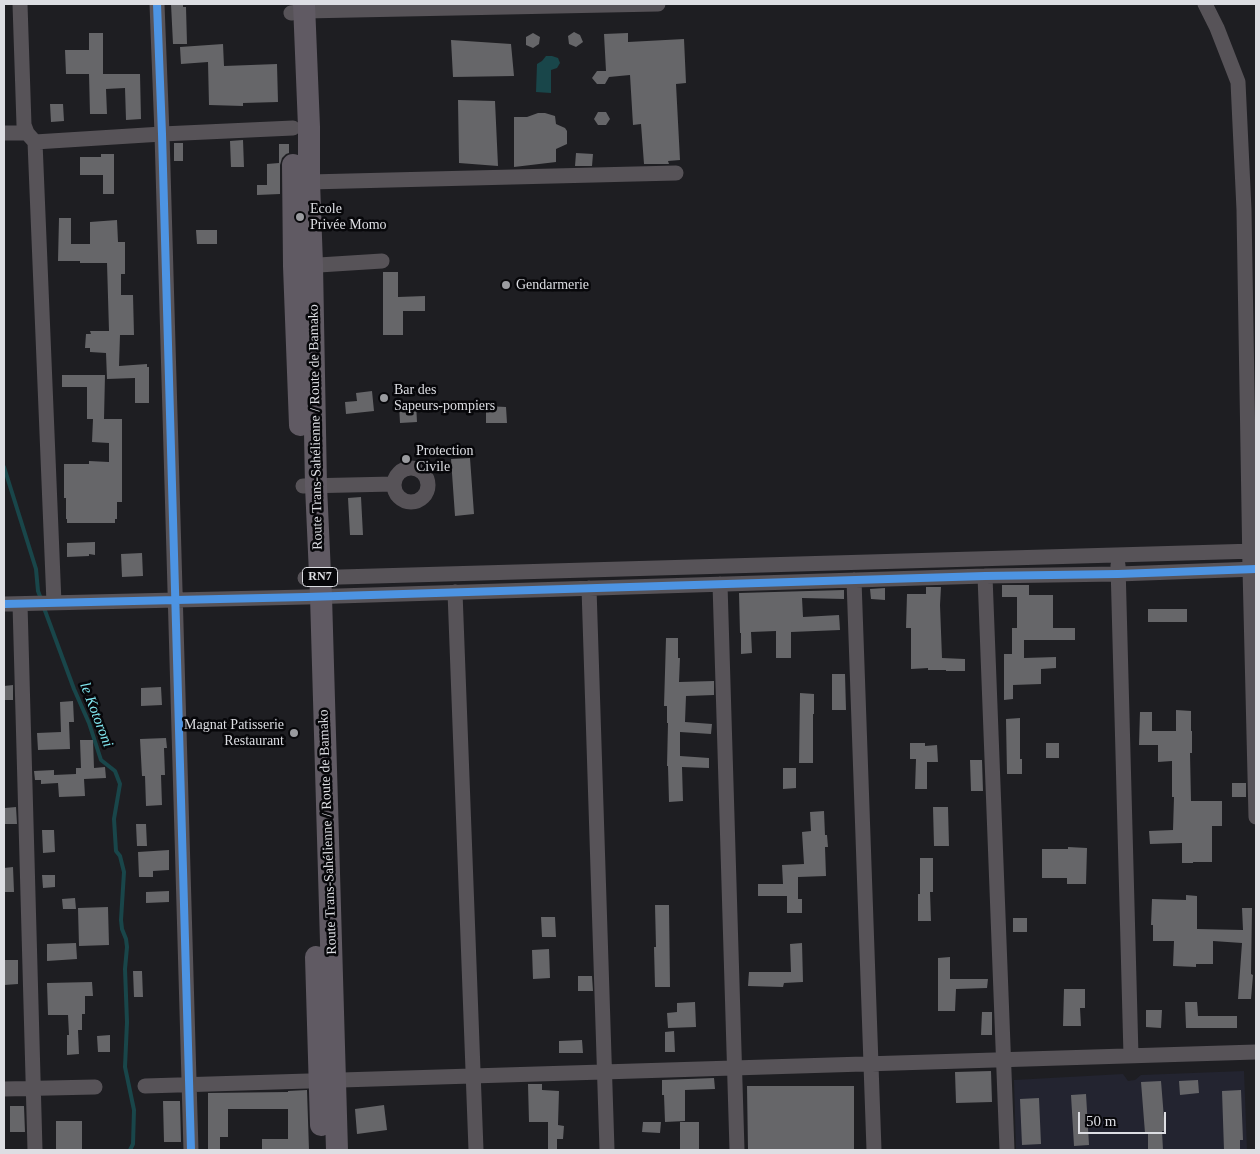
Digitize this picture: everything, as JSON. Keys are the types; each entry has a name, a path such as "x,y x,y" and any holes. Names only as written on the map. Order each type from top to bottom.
{"highway":[{"name":"Route Trans-Sahélienne / Route de Bamako","path":"297,8 293,128 303,266 328,1081 337,1150"},
{"name":"Route Trans-Sahélienne / Route de Bamako","path":"297,8 309,127 309,182 303,266"},
{"name":"Route Trans-Sahélienne / Route de Bamako","path":"322,1150 328,1081"}],"street":[{"path":"20,4 24,124 31,137 54,603"},
{"path":"157,4 191,1150"},
{"path":"297,8 658,4"},
{"path":"1205,4 1217,28 1238,82 1250,210 1256,817"},
{"path":"4,133 31,137 293,128"},
{"path":"309,182 676,173"},
{"path":"303,266 382,261"},
{"path":"310,486 394,484"},
{"path":"4,604 175,600 313,587 1253,551"},
{"path":"1118,555 1131,1056"},
{"path":"313,587 455,592 1253,569"},
{"path":"985,576 1007,1150"},
{"path":"854,580 874,1150"},
{"path":"720,584 737,1150"},
{"path":"589,588 606,1150"},
{"path":"455,592 476,1150"},
{"path":"25,603 35,1150"},
{"path":"145,1086 1256,1052"},
{"path":"4,1089 95,1087"}],"shaded area":[{"path":"1244,1071 1247,1150 1016,1150 1014,1080 1123,1074 1128,1081 1135,1080 1141,1075"}],"water":[{"path":"546,56 558,58 560,63 557,68 551,70 551,93 536,92 537,64"}],"building":[{"path":"171,4 183,4 183,7 186,7 187,44 173,44"},
{"path":"574,32 580,35 583,42 576,47 569,44 568,36"},
{"path":"89,33 103,33 103,74 140,74 141,119 126,120 125,88 106,89 107,114 90,114 89,74 66,74 65,50 89,50"},
{"path":"533,33 540,37 539,44 533,48 526,45 526,37"},
{"path":"628,33 628,42 684,39 686,83 676,84 680,160 668,161 669,164 644,164 641,124 633,125 630,75 609,77 605,84 597,84 592,78 597,71 606,71 604,34"},
{"path":"451,40 511,44 514,76 453,77"},
{"path":"223,44 224,66 277,64 278,102 243,103 243,106 209,105 208,62 181,64 180,47"},
{"path":"458,100 495,101 498,166 459,163"},
{"path":"50,104 63,104 64,121 51,122"},
{"path":"598,112 606,112 610,119 606,125 598,125 594,119"},
{"path":"538,113 555,116 556,124 567,131 567,144 556,149 556,162 514,167 514,117 527,117"},
{"path":"243,140 244,167 231,167 230,141"},
{"path":"174,143 183,143 183,161 174,161"},
{"path":"279,144 289,144 289,153 282,158 280,165 280,194 257,195 257,185 267,185 267,164 279,163"},
{"path":"576,153 593,154 592,166 575,166"},
{"path":"101,154 114,154 114,194 103,194 103,175 80,175 80,157 101,157"},
{"path":"59,218 71,218 71,244 90,244 90,222 117,220 118,242 125,242 125,274 121,274 121,295 133,295 134,335 120,335 119,366 147,364 147,367 149,367 149,403 135,403 135,378 107,379 106,353 90,352 90,348 85,348 86,334 91,334 90,331 109,331 107,263 58,261"},
{"path":"196,230 217,230 217,244 197,244"},
{"path":"383,272 398,272 398,297 425,296 425,311 403,311 403,335 383,335"},
{"path":"62,375 105,375 104,419 122,419 122,502 117,502 117,519 115,519 115,523 67,523 66,498 64,498 64,464 89,464 89,461 109,462 109,443 92,442 93,419 87,419 87,387 62,387"},
{"path":"372,391 374,411 346,414 345,402 357,401 356,393"},
{"path":"416,403 417,422 400,423 399,404"},
{"path":"486,406 506,407 507,423 486,423"},
{"path":"470,458 474,514 455,516 451,459"},
{"path":"361,497 363,535 350,535 348,498"},
{"path":"95,542 95,555 67,557 67,543"},
{"path":"142,553 143,576 122,577 121,554"},
{"path":"1002,585 1029,585 1029,595 1053,595 1053,628 1075,628 1075,640 1024,640 1024,658 1056,657 1056,668 1041,669 1041,684 1013,685 1013,699 1004,700 1004,654 1012,654 1012,628 1017,628 1017,597 1002,597"},
{"path":"926,587 941,587 942,658 965,659 965,671 928,670 928,668 911,669 911,628 906,628 907,594 926,594"},
{"path":"885,588 885,600 871,599 870,589"},
{"path":"844,590 844,599 802,598 803,617 839,615 840,630 791,632 791,658 776,658 776,631 751,632 752,653 741,654 739,593"},
{"path":"1148,609 1187,609 1187,622 1148,622"},
{"path":"666,638 678,638 678,658 680,658 679,682 714,681 714,695 686,696 685,722 712,724 711,734 680,732 680,756 709,758 709,768 682,767 683,801 669,802 667,766 668,723 667,706 664,706"},
{"path":"832,674 845,674 846,710 832,710"},
{"path":"13,685 13,700 4,700 4,686"},
{"path":"161,687 162,705 141,706 141,688"},
{"path":"800,693 814,694 813,763 799,763"},
{"path":"73,701 74,722 69,722 70,749 38,750 37,733 61,732 60,702"},
{"path":"1176,710 1191,711 1191,801 1222,801 1222,826 1212,826 1212,862 1182,863 1182,843 1150,844 1149,831 1173,830 1172,761 1158,762 1158,745 1139,745 1140,712 1152,712 1152,731 1176,731"},
{"path":"1020,718 1022,774 1007,774 1006,719"},
{"path":"166,738 167,748 164,748 165,775 161,775 162,805 146,806 145,776 142,776 140,739"},
{"path":"80,740 93,740 94,768 105,767 106,778 84,779 85,796 59,797 58,783 41,784 41,780 35,780 34,771 54,770 54,775 76,774 76,768 81,768"},
{"path":"910,743 925,743 925,746 937,745 938,762 927,762 927,789 915,789 916,759 910,759"},
{"path":"1046,743 1059,743 1059,758 1046,758"},
{"path":"970,760 982,760 983,791 971,791"},
{"path":"783,768 796,768 796,788 783,789"},
{"path":"1232,783 1246,783 1246,797 1232,797"},
{"path":"16,807 17,824 5,824 5,808"},
{"path":"933,807 948,807 949,846 934,846"},
{"path":"824,811 825,835 827,835 828,847 825,847 826,876 798,877 798,899 802,899 802,913 787,913 787,896 758,896 758,884 783,884 782,865 804,864 802,832 811,831 810,812"},
{"path":"136,824 146,824 147,846 137,846"},
{"path":"42,830 54,830 55,852 43,853"},
{"path":"1068,847 1087,848 1086,884 1067,884 1067,878 1042,878 1042,849 1068,849"},
{"path":"169,850 169,870 153,871 153,877 139,877 138,852"},
{"path":"920,858 933,858 933,892 930,892 931,921 918,921"},
{"path":"13,867 14,892 4,892 4,868"},
{"path":"42,875 55,875 55,887 43,888"},
{"path":"169,891 169,902 146,903 146,892"},
{"path":"1186,895 1197,896 1197,929 1243,930 1242,908 1252,908 1251,974 1253,975 1251,999 1238,999 1242,943 1213,941 1213,964 1196,964 1196,967 1173,966 1174,941 1153,941 1153,925 1151,925 1152,899 1186,900"},
{"path":"75,898 76,909 63,909 62,899"},
{"path":"655,905 669,905 670,987 655,987"},
{"path":"108,907 109,945 79,946 78,908"},
{"path":"541,917 555,917 556,937 542,937"},
{"path":"1013,918 1027,918 1027,932 1013,932"},
{"path":"76,943 77,959 47,961 47,944"},
{"path":"802,943 803,982 784,983 783,987 748,986 749,972 791,972 790,944"},
{"path":"549,949 550,978 533,979 532,950"},
{"path":"950,957 950,979 988,979 987,988 956,989 955,1011 938,1011 938,958"},
{"path":"4,960 18,960 18,984 4,985"},
{"path":"133,971 142,971 143,997 134,997"},
{"path":"578,976 592,976 593,991 578,991"},
{"path":"92,982 93,996 85,996 85,1014 82,1014 82,1030 78,1030 79,1054 67,1055 68,1015 48,1015 47,983"},
{"path":"1064,989 1085,989 1085,1008 1080,1008 1081,1026 1063,1026"},
{"path":"695,1002 696,1027 668,1028 667,1013 677,1012 677,1003"},
{"path":"1185,1002 1197,1002 1198,1016 1237,1016 1237,1028 1186,1028"},
{"path":"1146,1010 1162,1010 1161,1028 1146,1027"},
{"path":"982,1012 992,1012 992,1035 981,1035"},
{"path":"674,1031 675,1052 665,1052 665,1032"},
{"path":"110,1035 110,1052 98,1052 97,1036"},
{"path":"582,1040 583,1053 559,1053 559,1041"},
{"path":"991,1071 992,1102 956,1103 955,1072"},
{"path":"714,1078 715,1089 685,1090 685,1121 665,1122 662,1080"},
{"path":"1198,1080 1199,1093 1180,1095 1179,1081"},
{"path":"1161,1081 1165,1131 1162,1131 1163,1150 1148,1150 1148,1132 1145,1133 1141,1082"},
{"path":"528,1084 542,1084 542,1090 559,1091 558,1125 564,1126 563,1139 557,1139 557,1150 548,1150 548,1122 529,1122"},
{"path":"747,1086 854,1086 854,1150 748,1150"},
{"path":"307,1090 309,1150 262,1150 262,1139 288,1139 288,1109 228,1109 228,1137 220,1137 220,1150 208,1150 208,1093"},
{"path":"1241,1090 1243,1140 1240,1140 1240,1150 1224,1150 1222,1091"},
{"path":"1086,1094 1089,1145 1074,1146 1071,1095"},
{"path":"1039,1098 1041,1144 1022,1145 1020,1099"},
{"path":"163,1101 180,1101 181,1142 164,1142"},
{"path":"384,1105 387,1130 357,1134 355,1109"},
{"path":"10,1106 24,1106 25,1132 10,1132"},
{"path":"56,1121 82,1121 82,1150 56,1150"},
{"path":"643,1122 661,1122 660,1133 642,1132"},
{"path":"680,1122 699,1122 699,1150 680,1150"}],"waterway":[{"name":"le Kotoroni","path":"4,467 36,569 38,591 41,599"},
{"name":"le Kotoroni","path":"44,608 74,689 89,723 101,760 115,771 120,784 114,819 116,851 120,856 124,872 121,920 127,947 125,969 127,1022 125,1067 134,1110 133,1144 130,1150"}],"cycle path":[{"path":"157,4 191,1150"},
{"path":"4,604 1256,569"}],"place":[{"name":"Ecole Privée Momo","path":"300,217"},
{"name":"Gendarmerie","path":"506,285"},
{"name":"Bar des Sapeurs-pompiers","path":"384,398"},
{"name":"Protection Civile","path":"406,459"},
{"name":"Magnat Patisserie Restaurant","path":"294,733"}]}
